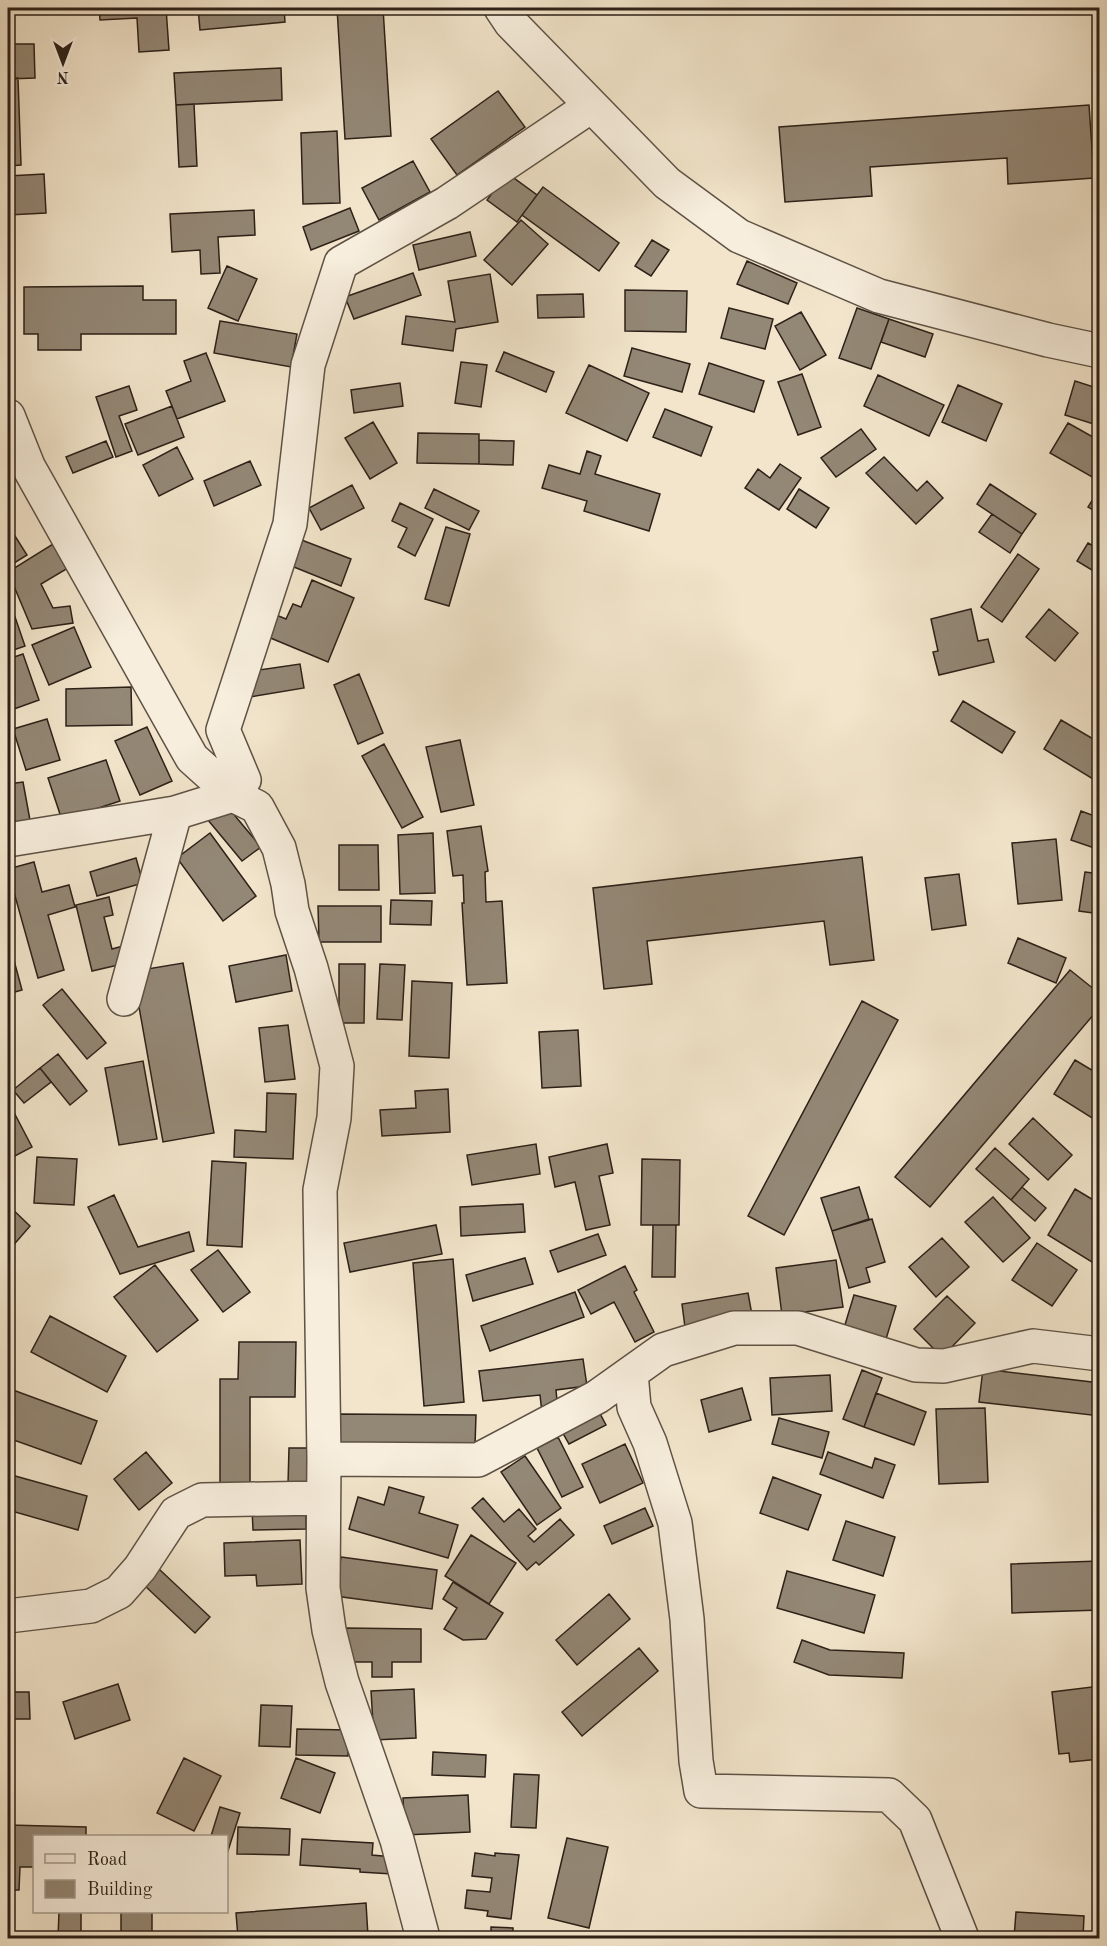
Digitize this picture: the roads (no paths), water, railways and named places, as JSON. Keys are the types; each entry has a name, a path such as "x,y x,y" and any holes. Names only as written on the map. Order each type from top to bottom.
{"street":[{"path":"501,8 511,23 667,183 739,236 879,296 1048,340 1100,351"},
{"path":"8,840 175,813 233,795 244,780 223,730 290,524 308,365 341,263 447,203 591,106"},
{"path":"8,416 28,466 192,758 233,795 257,807 279,848 292,911 311,968 337,1066 334,1118 320,1190 324,1459 323,1588 329,1630 342,1682 397,1840 423,1938"},
{"path":"124,999 175,813"},
{"path":"324,1459 478,1460 597,1397 663,1350 734,1328 798,1328 916,1365 944,1366 1033,1346 1100,1354"},
{"path":"631,1373 634,1407 650,1443 675,1523 687,1619 696,1761 701,1791 889,1795 915,1820 962,1938"},
{"path":"8,1616 92,1606 119,1592 140,1568 176,1513 202,1500 322,1498"}]}
